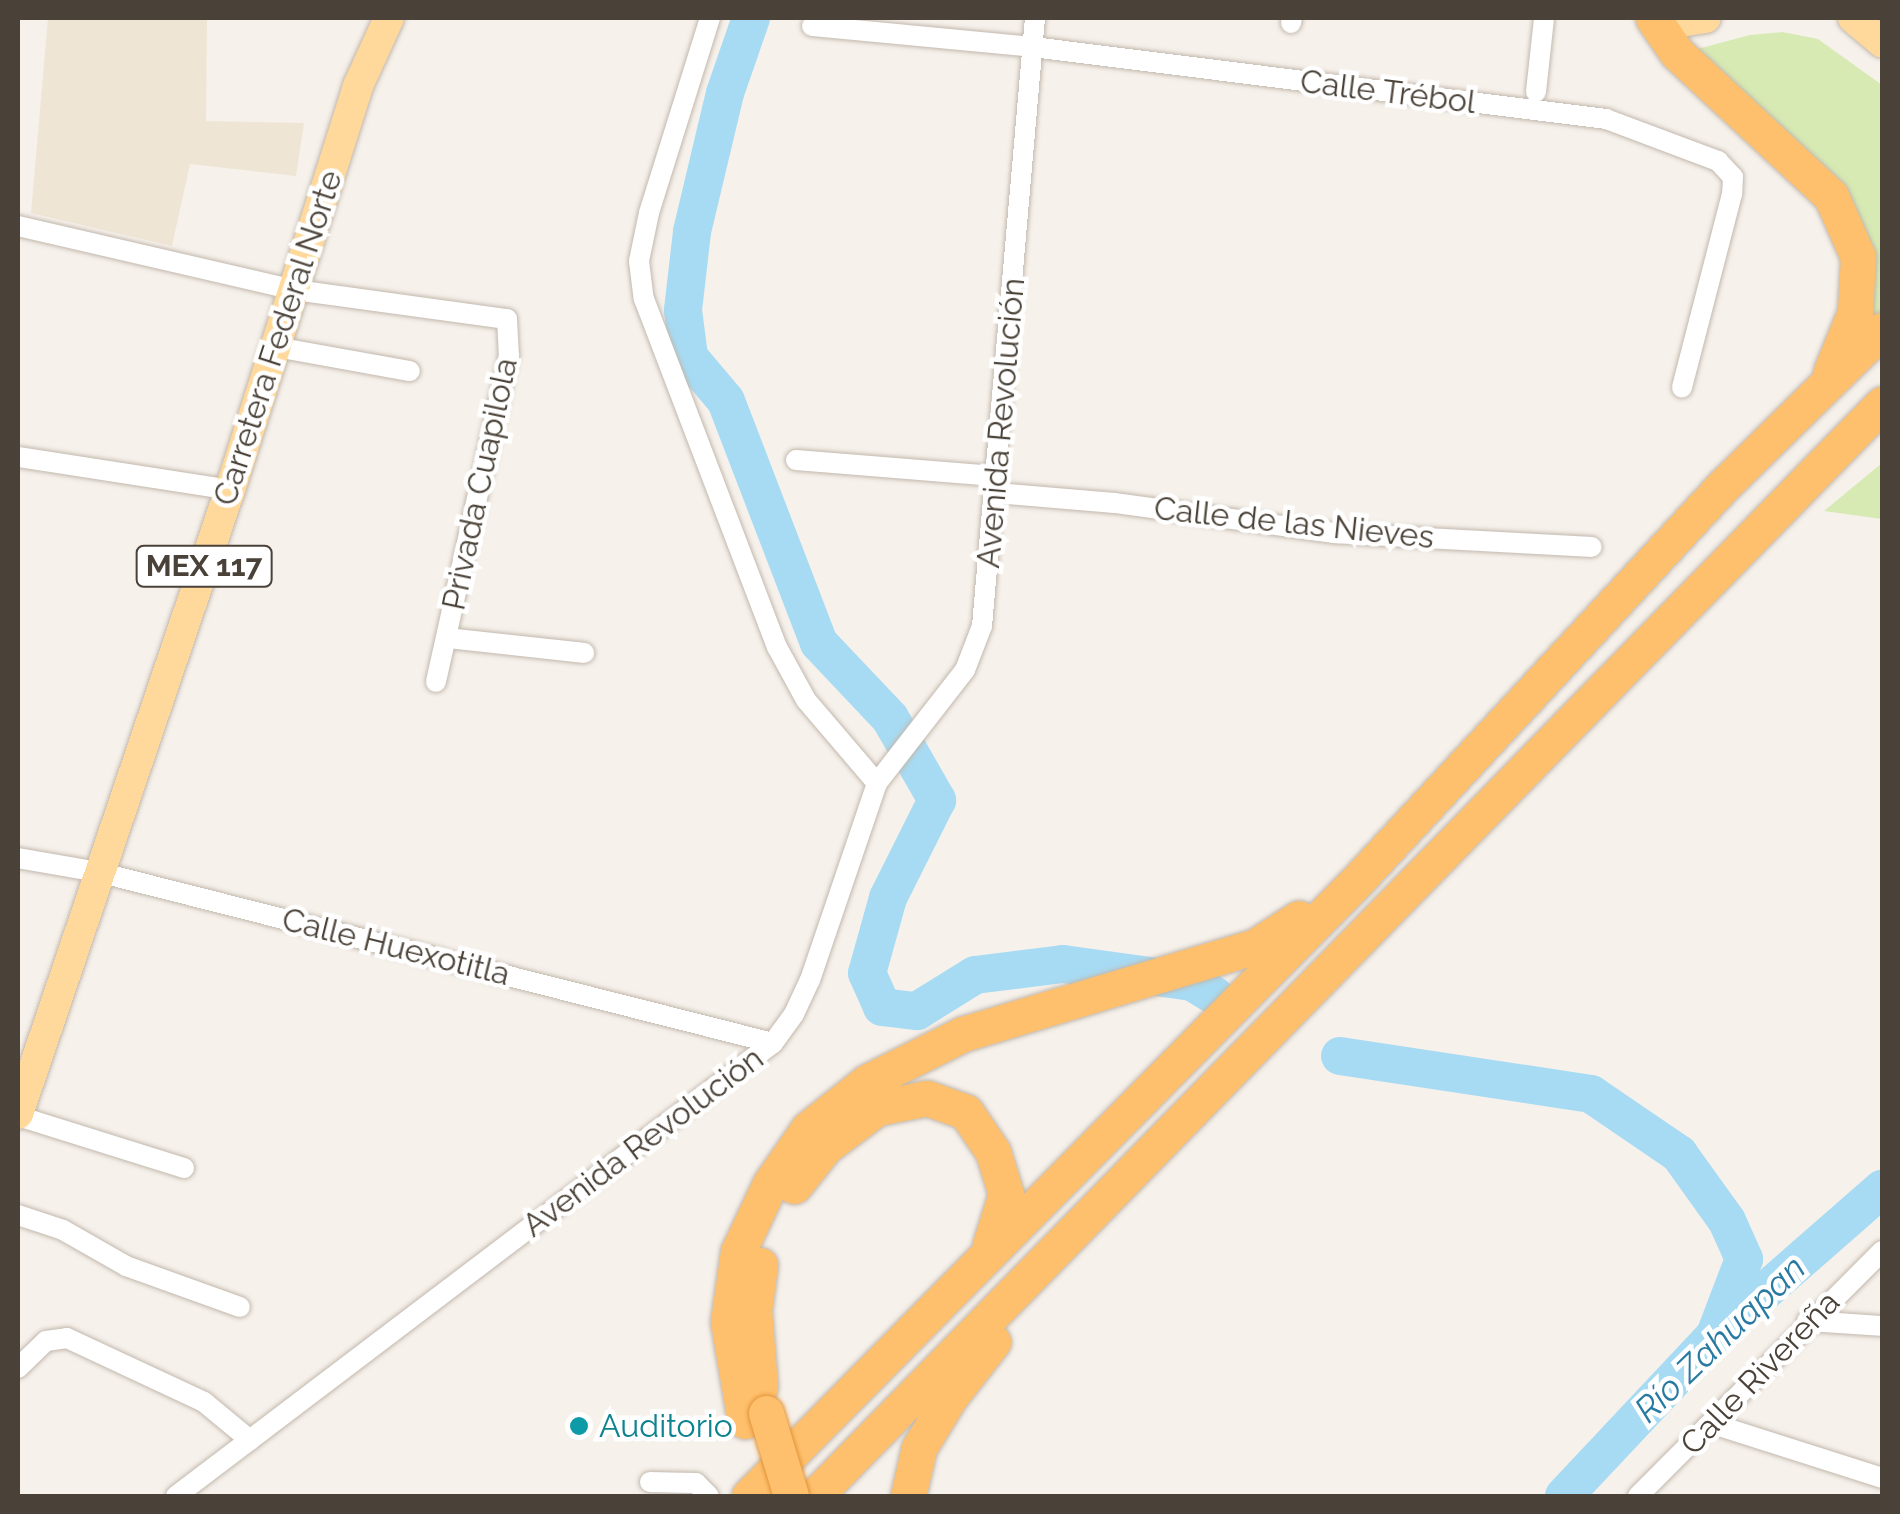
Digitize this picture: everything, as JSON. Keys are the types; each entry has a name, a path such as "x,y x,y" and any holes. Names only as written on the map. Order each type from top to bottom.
{"highway":[{"path":"1654,18 1677,53 1831,196 1858,257 1854,312 1838,362 1808,402"},
{"path":"749,1496 1358,880 1722,488 1882,330"},
{"path":"815,1496 1882,404"},
{"path":"1842,447 1882,421"},
{"path":"769,1496 756,1417 728,1322 738,1252 770,1184 808,1129 867,1082 963,1034 1256,946 1358,880"},
{"path":"792,1496 756,1417 754,1310 761,1255 798,1179 825,1147 877,1108 927,1098 966,1112 994,1152 1006,1194 988,1252"},
{"path":"908,1496 920,1448 950,1397 1000,1332 1008,1299"}],"main road":[{"name":"Carretera Federal Norte","path":"18,1115 230,490 358,86 389,18"},
{"path":"1663,18 1706,18"},
{"path":"1852,18 1882,42"}],"street":[{"path":"710,18 649,213 639,260 644,299 778,647 806,700 882,776"},
{"name":"Avenida Revolución","path":"176,1496 773,1043 810,980 882,776 935,710 976,650 996,484 1035,18"},
{"path":"1536,92 1544,18"},
{"name":"Calle Trébol","path":"812,26 1033,47 1606,119 1718,160 1733,178 1732,194 1682,388"},
{"path":"18,226 294,290"},
{"name":"Privada Cuapilola","path":"294,290 507,319 509,355 436,682"},
{"path":"276,346 410,371"},
{"path":"18,457 230,490"},
{"name":"Calle de las Nieves","path":"796,460 996,484 1334,533 1592,548"},
{"path":"447,638 584,654"},
{"name":"Calle Huexotitla","path":"18,858 98,872 773,1043"},
{"path":"18,1115 184,1168"},
{"path":"18,1215 63,1230 126,1266 240,1307"},
{"name":"Calle Rivereña","path":"1638,1496 1713,1424 1808,1321 1882,1251"},
{"path":"1808,1321 1882,1326"},
{"path":"18,1368 46,1340 67,1338 204,1402 250,1440"},
{"path":"1713,1424 1882,1478"},
{"path":"650,1482 696,1483 709,1496"}],"shaded area":[{"path":"48,18 207,18 206,121 304,123 296,176 190,164 172,246 31,213"}],"green space":[{"path":"1782,32 1818,39 1882,85 1882,316 1869,331 1870,264 1690,51 1750,35"},
{"path":"1882,463 1882,519 1824,511"}],"waterway":[{"path":"751,18 725,93 692,232 683,310 689,357 726,401 819,643 890,718 937,800 888,898 867,973 882,1007 917,1011 975,975 1063,964 1192,982 1214,995"},
{"path":"1340,1056 1591,1094 1679,1154 1727,1221 1744,1259 1715,1335"},
{"name":"Río Zahuapan","path":"1564,1496 1715,1335 1882,1189"}],"place":[{"name":"Auditorio","path":"579,1426"}]}
